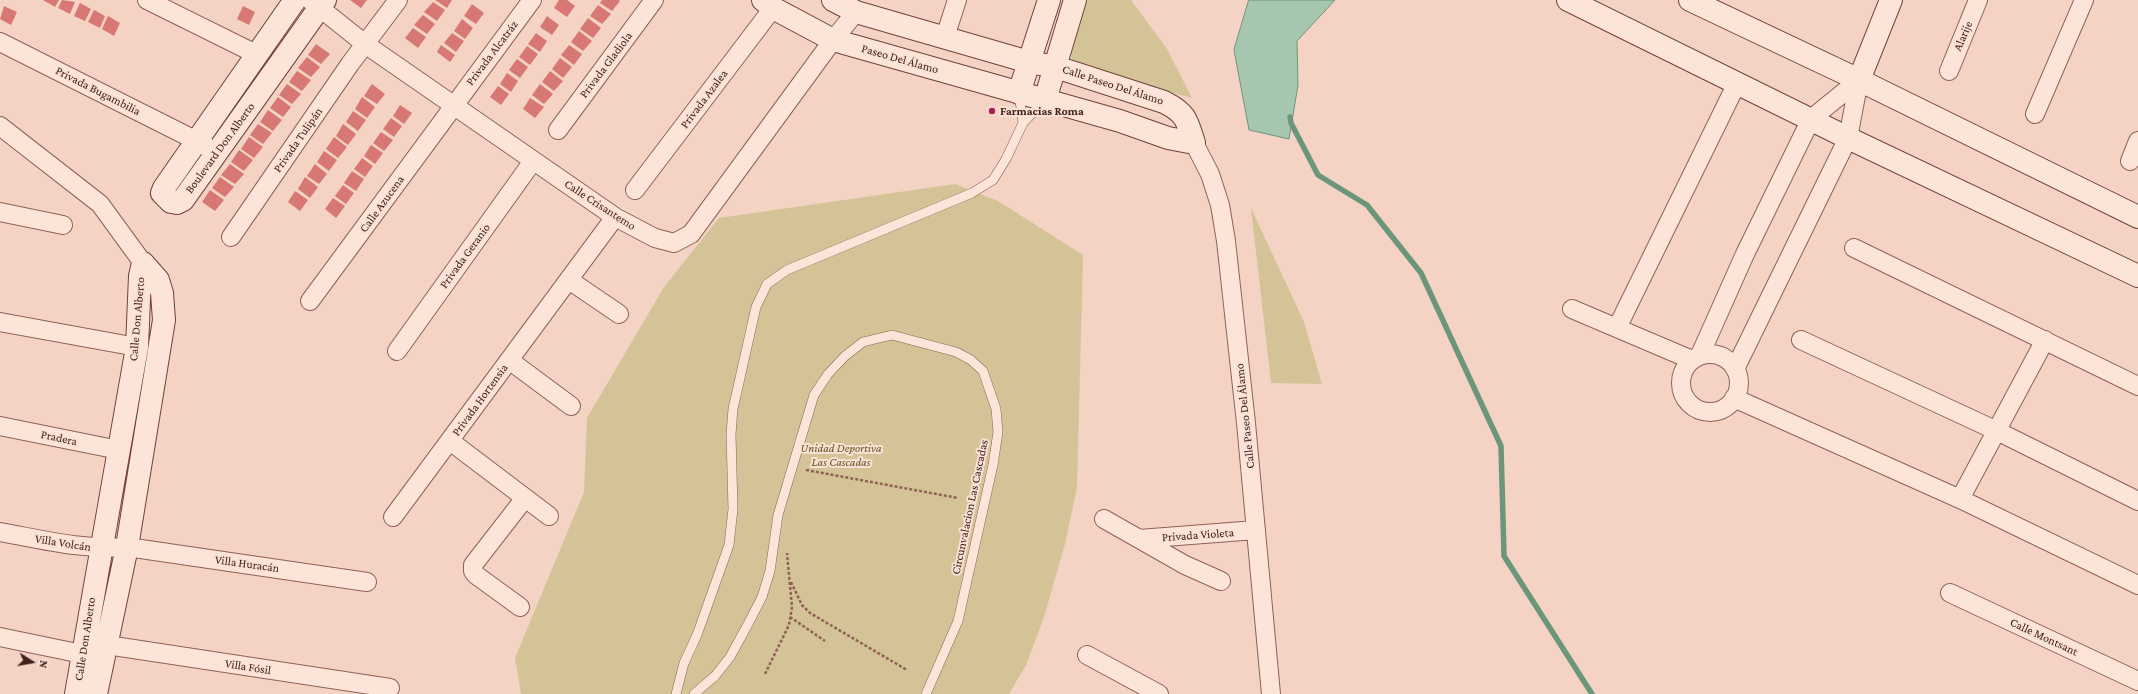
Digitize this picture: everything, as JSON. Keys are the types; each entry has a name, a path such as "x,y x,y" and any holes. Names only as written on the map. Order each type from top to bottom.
{"street":[{"path":"147,0 256,54"},
{"name":"Boulevard Don Alberto","path":"295,0 164,188 162,193 171,202 177,203 183,200 217,153 319,3"},
{"name":"Privada Tulipán","path":"232,237 365,44 398,0"},
{"name":"Privada Alcatráz","path":"453,106 532,0"},
{"name":"Privada Gladiola","path":"558,130 654,0"},
{"path":"833,0 856,12 1029,62 1056,66"},
{"path":"945,37 957,0"},
{"path":"1018,93 1049,0"},
{"path":"1075,0 1046,100 1120,121 1168,138 1194,143"},
{"path":"1568,0 1848,138 2138,276"},
{"path":"1690,0 1859,80 2138,217"},
{"path":"1735,369 1848,138 1859,80 1891,0"},
{"name":"Alarije","path":"1949,71 1978,0"},
{"path":"2035,114 2084,0"},
{"name":"Calle Crisantemo","path":"319,3 365,44 615,217 655,238 674,243 691,234 833,40 856,12"},
{"name":"Paseo Del Álamo","path":"768,4 833,40 1046,100"},
{"name":"Privada Azalea","path":"635,190 768,4"},
{"name":"Privada Bugambilia","path":"0,42 197,140 217,153"},
{"name":"Calle Paseo Del Álamo","path":"1056,66 1137,92 1178,109 1186,118 1194,143 1210,174 1220,205 1222,219 1256,530 1271,694"},
{"path":"1572,309 1696,358 1710,354 1720,356 1729,361 1735,369 1738,378 1738,388 1734,398 1728,406 1709,412 1699,410 1690,405 1684,397 1681,387 1681,377 1685,368 1696,358 1810,119 1859,80"},
{"path":"1617,328 1737,83"},
{"name":"Calle Azucena","path":"310,301 453,106"},
{"path":"0,126 100,204 143,263"},
{"path":"2130,161 2138,141"},
{"name":"Privada Geranio","path":"397,351 533,161"},
{"path":"0,212 63,225"},
{"name":"Privada Hortensia","path":"394,517 615,217"},
{"path":"1854,248 2138,386"},
{"name":"Calle Don Alberto","path":"76,694 100,549 137,347 140,276 143,263"},
{"name":"Calle Don Alberto","path":"96,694 128,547 164,320 162,293 158,280 143,263"},
{"path":"569,280 619,314"},
{"path":"0,322 137,347"},
{"path":"1801,340 1997,431 2138,501"},
{"path":"1960,499 2045,340"},
{"name":"Privada Hortensia","path":"509,360 571,406"},
{"path":"1734,398 1960,499 2138,585"},
{"name":"Pradera","path":"0,426 119,450"},
{"name":"Privada Hortensia","path":"450,441 549,516"},
{"path":"520,607 473,571 473,565 525,498"},
{"name":"Privada Violeta","path":"1104,519 1185,565 1221,581"},
{"name":"Privada Violeta","path":"1139,539 1256,530"},
{"name":"Villa Volcán","path":"0,532 74,546 100,549 128,547"},
{"name":"Villa Huracán","path":"128,547 367,582"},
{"name":"Calle Montsant","path":"1950,593 2138,681"},
{"path":"0,638 82,654"},
{"name":"Villa Fósil","path":"107,645 390,688"},
{"path":"1087,655 1159,694"}],"lane":[{"path":"1018,93 1023,123"},
{"path":"676,694 684,663 697,635 729,545 734,509 731,434 733,409 756,306 768,284 787,270 972,193 993,180 1006,159 1023,123 1046,100"},
{"name":"Circunvalacion Las Cascadas","path":"694,694 715,676 730,657 748,626 762,597 770,571 778,515 814,395 828,374 845,356 863,342 892,335 956,352 971,360 983,371 996,409 998,432 993,465 958,621 926,694"}],"path":[{"path":"792,467 958,498"},
{"path":"804,477 806,470"},
{"path":"764,674 780,644 790,618 792,607 787,551"},
{"path":"790,580 802,605 810,613 907,670"},
{"path":"790,618 826,641"}],"green space":[{"path":"1084,0 1131,0 1167,49 1192,98 1079,68 1072,60 1070,50"},
{"name":"Unidad Deportiva Las Cascadas","path":"955,184 998,201 1083,255 1077,488 1065,544 1044,617 1026,665 1009,694 521,694 515,658 584,492 587,418 664,287 719,218"},
{"path":"1251,208 1304,322 1322,384 1271,383"}],"shaded area":[{"path":"1249,0 1335,0 1297,41 1298,85 1289,139 1249,130 1234,50"}],"building":[{"path":"43,0 59,0 55,7"},
{"path":"62,0 75,2 70,14 58,8"},
{"path":"350,0 367,0 361,8"},
{"path":"435,0 452,0 447,8"},
{"path":"559,0 567,0 575,6 567,17 554,8"},
{"path":"602,0 620,1 612,11 600,3"},
{"path":"433,2 445,10 437,21 424,12"},
{"path":"80,3 91,9 85,21 74,16"},
{"path":"472,4 484,13 476,24 464,16"},
{"path":"598,5 611,14 602,24 590,16"},
{"path":"4,6 17,12 11,25 0,19"},
{"path":"243,6 255,12 249,25 237,19"},
{"path":"94,10 105,16 100,28 88,22"},
{"path":"423,15 435,24 427,34 414,25"},
{"path":"108,16 120,23 114,36 102,29"},
{"path":"547,16 559,25 552,35 540,27"},
{"path":"588,18 601,28 593,38 580,29"},
{"path":"462,19 473,28 465,39 454,31"},
{"path":"413,28 426,37 418,48 405,38"},
{"path":"579,31 592,41 583,51 571,42"},
{"path":"452,33 464,41 456,52 444,43"},
{"path":"536,33 547,41 540,52 528,44"},
{"path":"316,44 330,54 321,64 308,55"},
{"path":"441,45 455,55 450,62 437,52"},
{"path":"569,45 582,54 574,65 561,55"},
{"path":"527,46 538,54 530,65 519,57"},
{"path":"307,57 320,67 311,77 298,68"},
{"path":"560,58 572,67 563,78 552,69"},
{"path":"517,59 528,67 520,78 509,70"},
{"path":"297,71 311,80 302,91 289,82"},
{"path":"550,71 563,81 554,91 542,82"},
{"path":"507,73 518,81 511,92 500,84"},
{"path":"287,84 301,94 292,104 279,95"},
{"path":"372,84 385,94 377,104 364,96"},
{"path":"540,84 553,94 544,104 532,95"},
{"path":"498,86 509,94 501,105 490,97"},
{"path":"278,97 291,107 283,117 270,108"},
{"path":"362,97 375,107 367,118 355,109"},
{"path":"530,98 544,107 535,118 523,109"},
{"path":"400,105 412,113 404,124 393,116"},
{"path":"268,110 282,120 273,131 260,122"},
{"path":"353,111 366,120 358,131 346,122"},
{"path":"391,118 402,126 394,137 383,129"},
{"path":"258,124 272,133 263,144 250,135"},
{"path":"343,124 356,134 348,145 336,136"},
{"path":"381,132 393,140 384,151 373,143"},
{"path":"249,137 263,147 254,158 241,149"},
{"path":"334,137 347,147 338,158 326,149"},
{"path":"371,145 383,153 375,164 364,156"},
{"path":"239,150 253,160 244,171 231,162"},
{"path":"324,151 337,160 329,171 317,162"},
{"path":"362,158 373,166 365,177 354,169"},
{"path":"230,164 244,174 235,184 221,175"},
{"path":"315,164 327,174 319,184 307,176"},
{"path":"352,171 364,179 356,191 344,183"},
{"path":"220,177 234,187 225,197 212,188"},
{"path":"305,177 318,187 310,198 298,189"},
{"path":"343,185 354,193 346,204 335,196"},
{"path":"210,190 224,200 215,211 202,202"},
{"path":"295,191 308,200 300,211 288,202"},
{"path":"333,198 345,206 336,218 325,209"}],"waterway":[{"path":"1290,117 1291,123 1318,175 1367,205 1421,273 1501,446 1504,556 1592,694"}],"place":[{"name":"Farmacias Roma","path":"992,111"}]}
